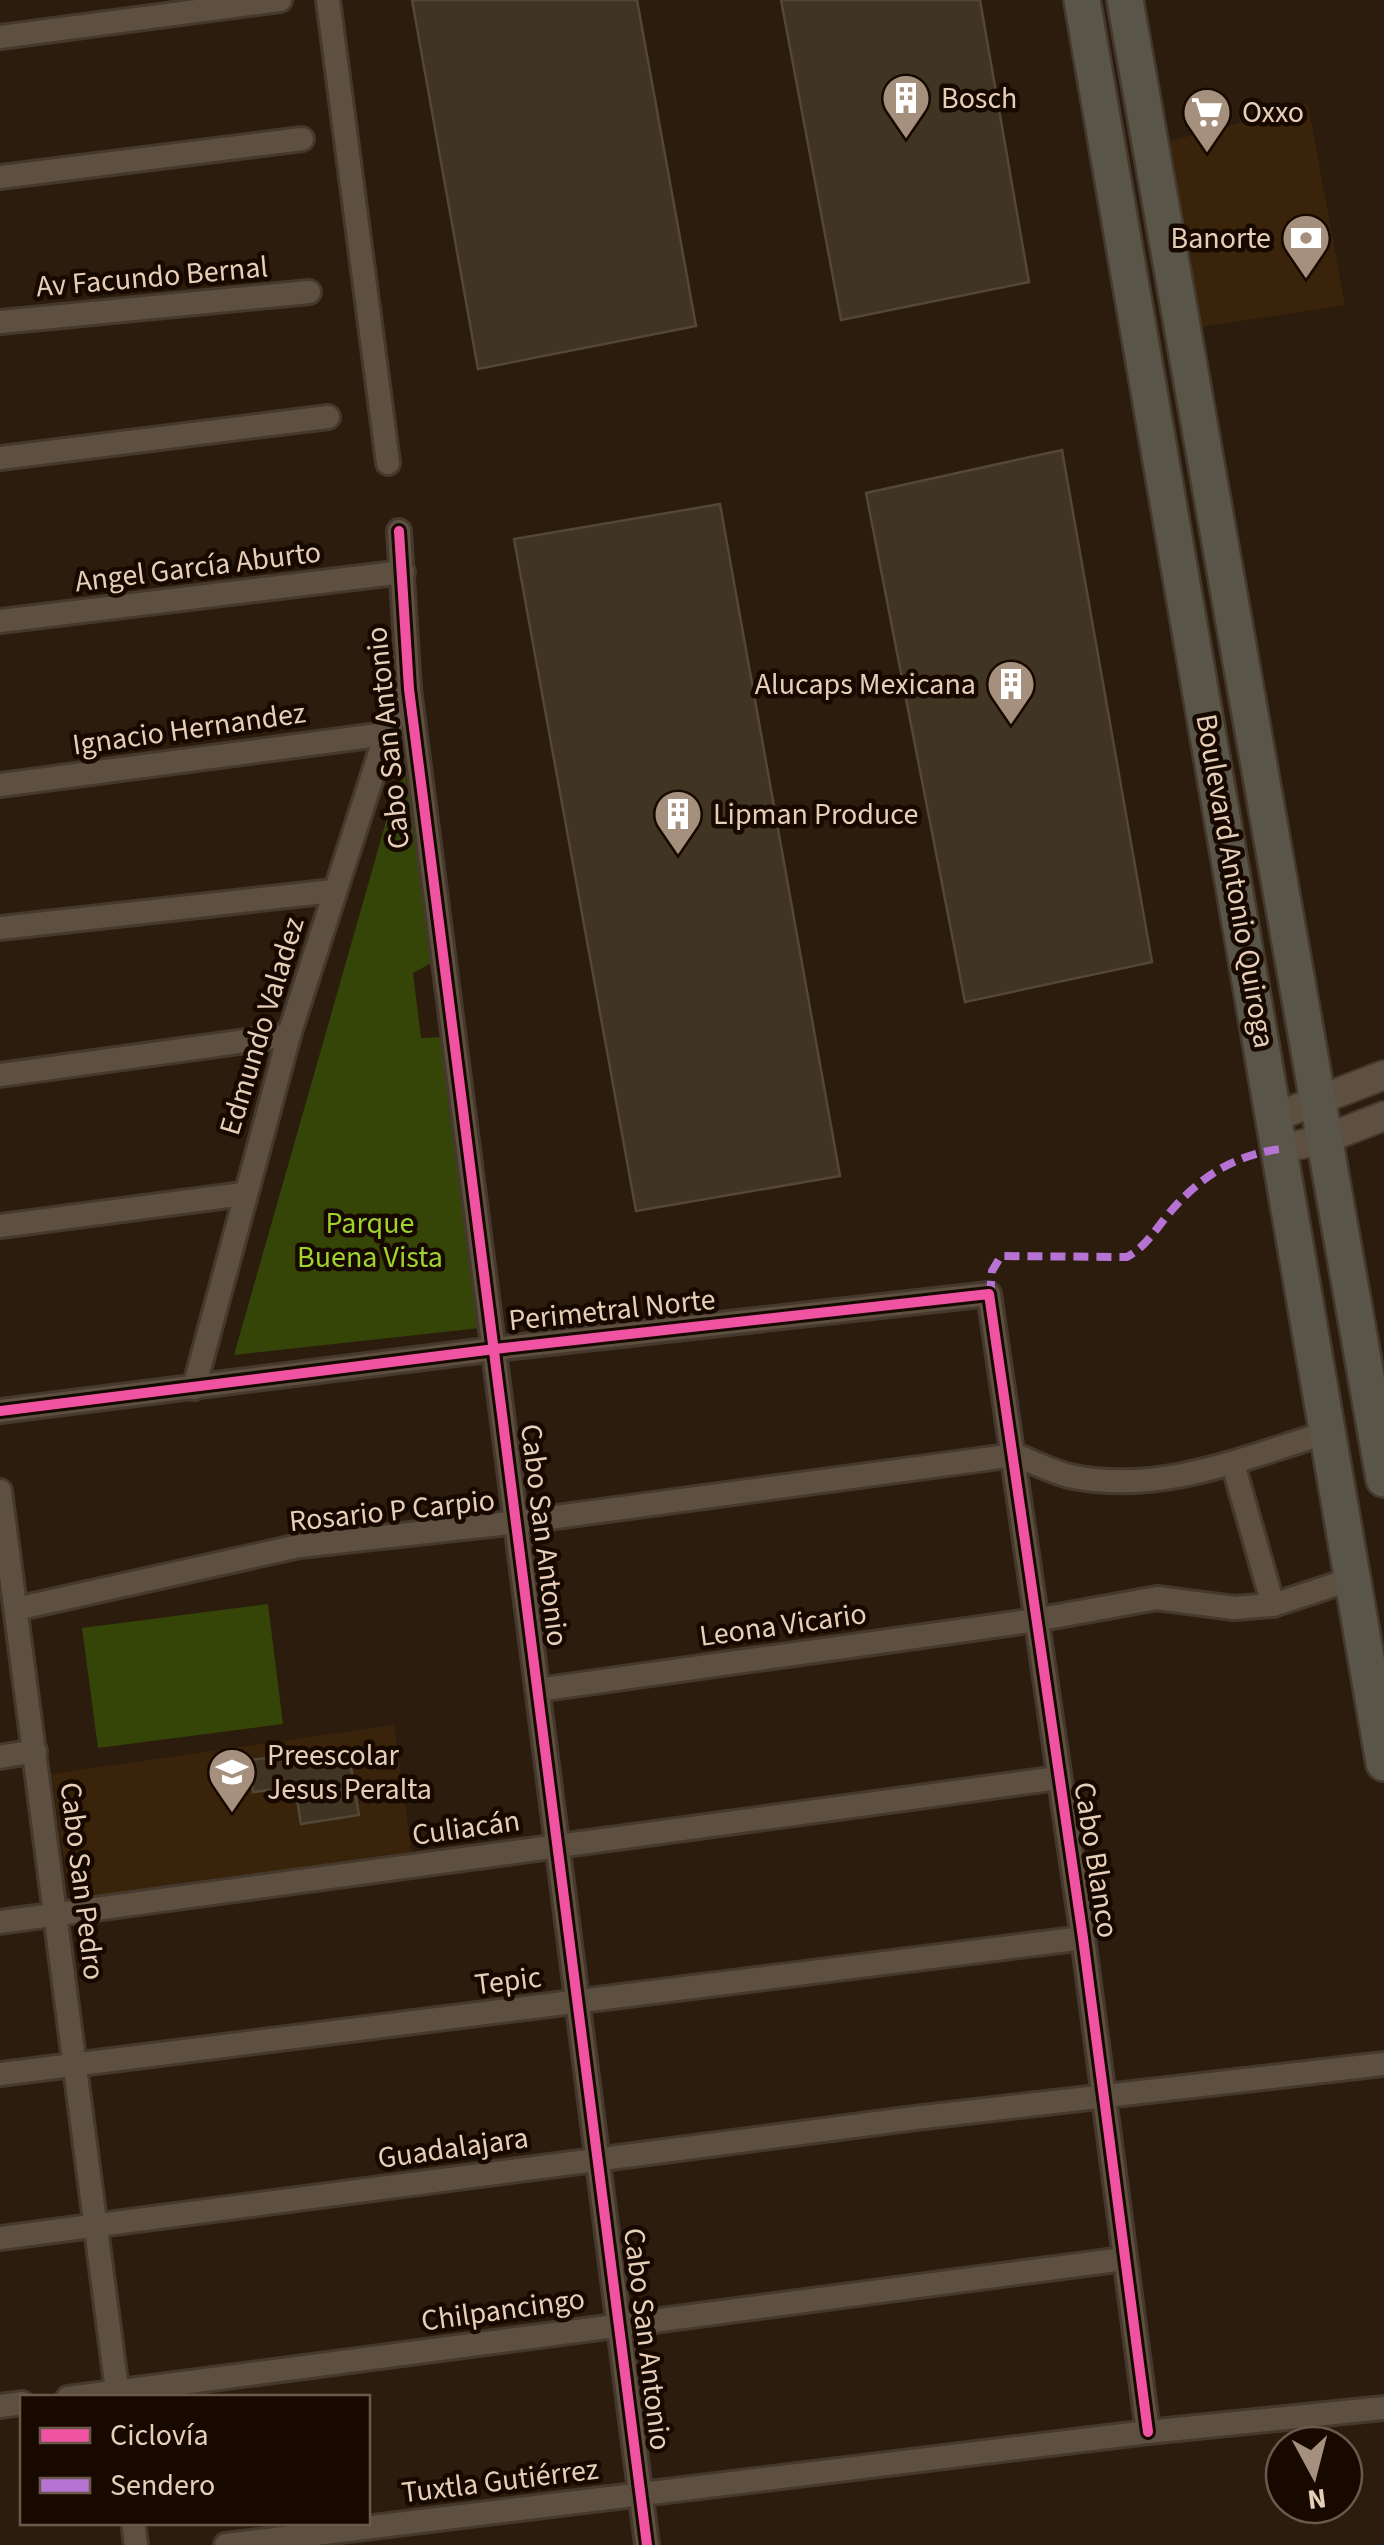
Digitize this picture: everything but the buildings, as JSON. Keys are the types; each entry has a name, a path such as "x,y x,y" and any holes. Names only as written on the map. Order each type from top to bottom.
{"main road":[{"name":"Boulevard Antonio Quiroga","path":"1082,0 1384,1763"},
{"name":"Boulevard Antonio Quiroga","path":"1125,0 1384,1479"}],"street":[{"path":"0,37 280,0"},
{"path":"328,0 388,463"},
{"path":"0,176 302,139"},
{"name":"Av Facundo Bernal","path":"0,322 309,292"},
{"path":"0,458 328,417"},
{"name":"Cabo San Antonio","path":"399,531 409,689 519,1522 555,1846 600,2158 647,2545"},
{"name":"Angel García Aburto","path":"0,621 403,572"},
{"name":"Edmundo Valadez","path":"194,1388 243,1194 289,1035 386,734 409,689"},
{"name":"Ignacio Hernandez","path":"0,785 386,734"},
{"path":"0,928 334,891"},
{"path":"0,1075 289,1035"},
{"path":"1277,1133 1317,1102 1384,1075"},
{"path":"1277,1133 1324,1139 1384,1116"},
{"path":"0,1226 243,1194"},
{"name":"Perimetral Norte","path":"0,1412 495,1348 990,1296"},
{"name":"Cabo Blanco","path":"990,1296 1016,1455 1148,2432"},
{"path":"1016,1455 1069,1476 1128,1483 1233,1464 1326,1433"},
{"name":"Rosario P Carpio","path":"16,1609 268,1551 519,1522 1016,1455"},
{"path":"1233,1464 1272,1606"},
{"name":"Cabo San Pedro","path":"0,1490 6,1582 16,1609 58,1915 73,2065 117,2394"},
{"name":"Leona Vicario","path":"538,1690 1036,1620 1157,1598 1234,1608 1272,1606 1352,1579"},
{"path":"0,1756 35,1752"},
{"name":"Culiacán","path":"0,1922 1058,1778"},
{"name":"Tepic","path":"0,2074 1083,1938"},
{"name":"Guadalajara","path":"0,2238 915,2118 1384,2064"},
{"name":"Chilpancingo","path":"117,2394 1124,2259"},
{"name":"Tuxtla Gutiérrez","path":"226,2545 959,2454 1384,2408"}],"shaded area":[{"path":"1308,104 1345,305 1201,327 1167,142"},
{"name":"Preescolar Jesus Peralta","path":"394,1725 412,1853 86,1900 82,1878 67,1880 51,1774"}],"green space":[{"name":"Parque Buena Vista","path":"403,762 437,960 413,973 421,1038 444,1037 480,1328 234,1355"},
{"path":"268,1604 283,1724 98,1748 82,1628"}],"marked path":[{"path":"990,1296 992,1271 1001,1256 1127,1257 1144,1244 1178,1203 1216,1171 1246,1157 1280,1149"}],"cycle path":[{"path":"399,531 409,689 647,2545"},
{"path":"0,1411 495,1349 989,1294 1083,1938 1148,2432"}],"place":[{"name":"Bosch","path":"906,140"},
{"name":"Oxxo","path":"1207,154"},
{"name":"Banorte","path":"1306,280"},
{"name":"Alucaps Mexicana","path":"1011,726"},
{"name":"Lipman Produce","path":"678,856"},
{"name":"Preescolar Jesus Peralta","path":"232,1814"}]}
